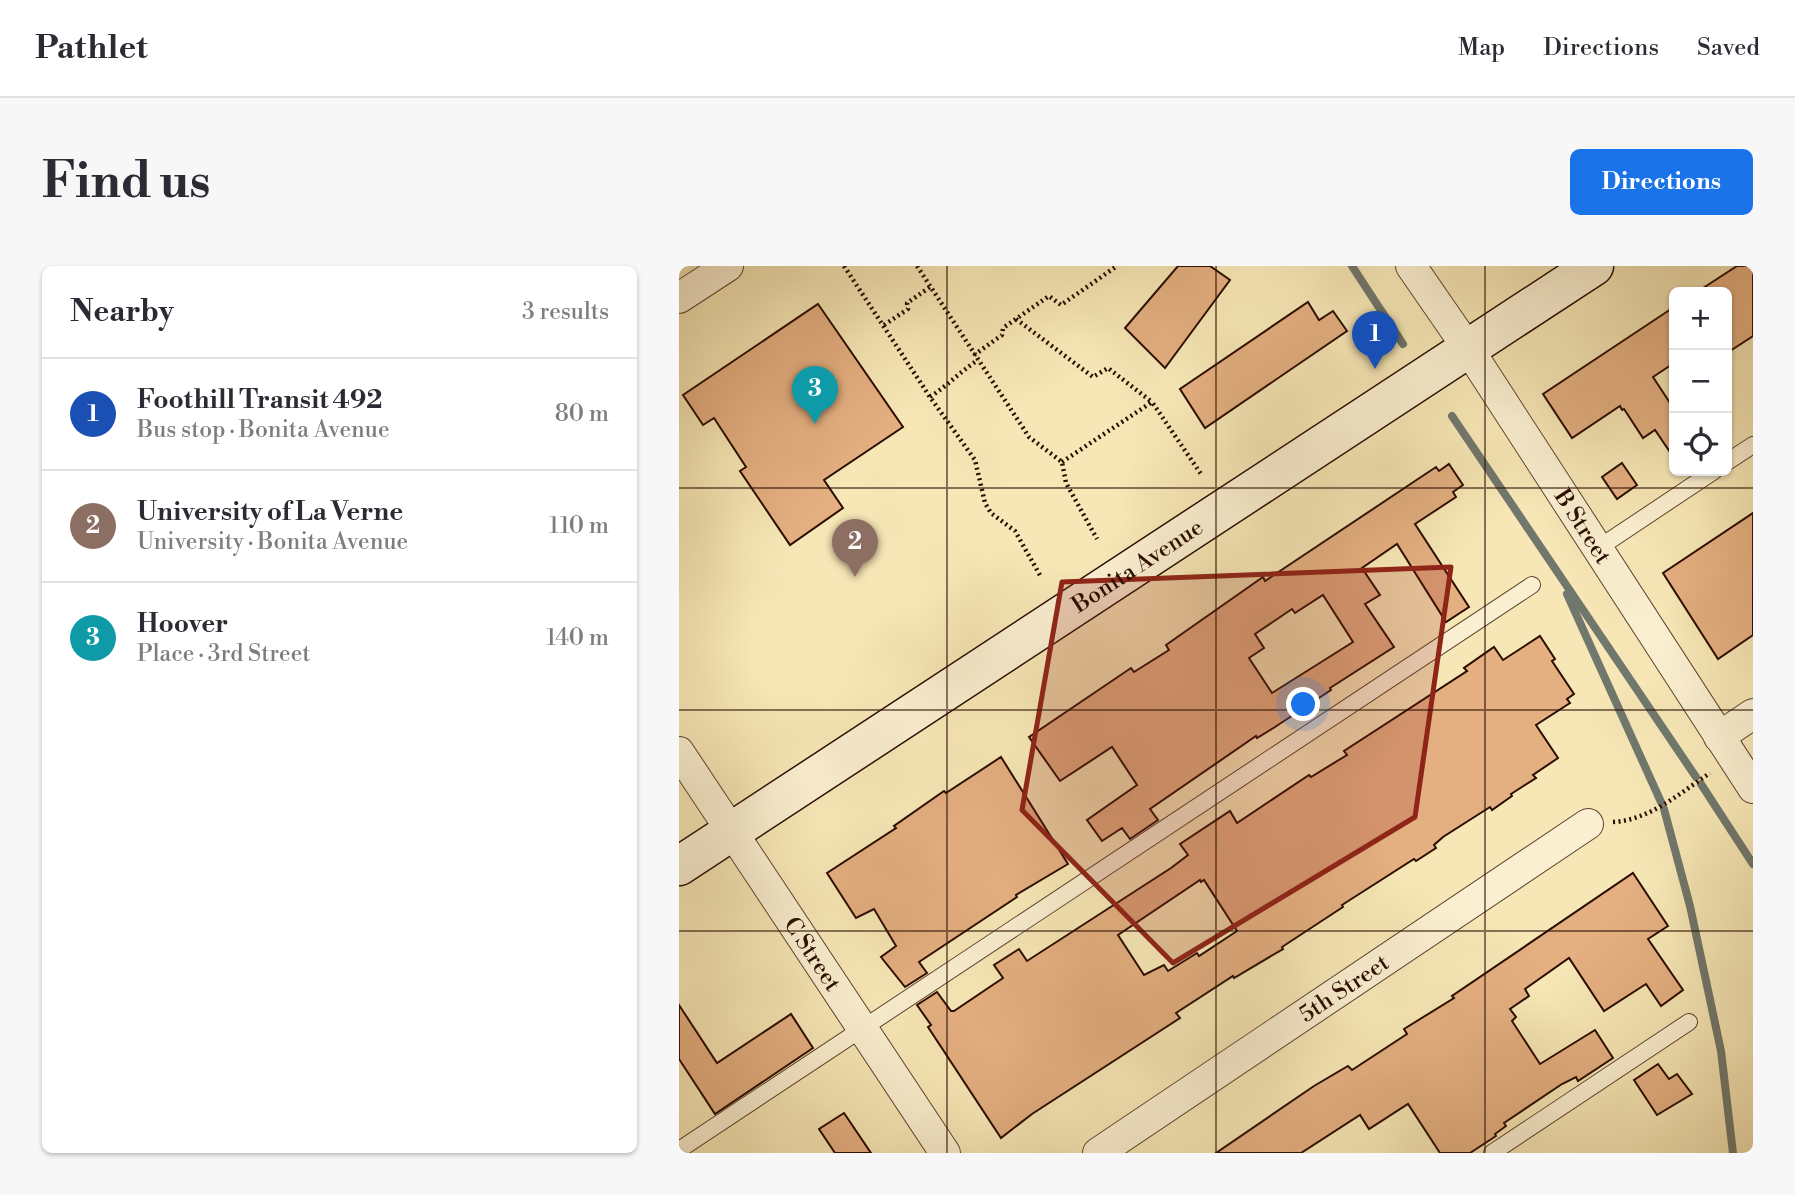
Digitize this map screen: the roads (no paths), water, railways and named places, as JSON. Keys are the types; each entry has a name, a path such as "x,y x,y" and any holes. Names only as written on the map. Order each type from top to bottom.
{"main road":[{"name":"Bonita Avenue","path":"679,866 1594,266"}],"street":[{"path":"679,298 729,266"},
{"name":"B Street","path":"1411,266 1469,350 1753,788"},
{"path":"1719,737 1753,714"},
{"name":"C Street","path":"679,752 945,1153"},
{"name":"5th Street","path":"1098,1153 1588,824"}],"lane":[{"path":"1732,459 1753,445"},
{"path":"1597,549 1706,476"},
{"path":"679,1150 1532,585"},
{"path":"1492,1153 1689,1021"}],"waterway":[{"path":"1352,266 1403,344"},
{"path":"1452,416 1696,777"},
{"path":"1567,594 1661,802"},
{"path":"1701,784 1753,864"},
{"path":"1664,809 1690,906 1721,1051 1733,1153"}],"place":[{"name":"Foothill Transit 492","path":"1375,369"},
{"name":"Hoover","path":"815,424"},
{"name":"University of La Verne","path":"855,577"}]}
